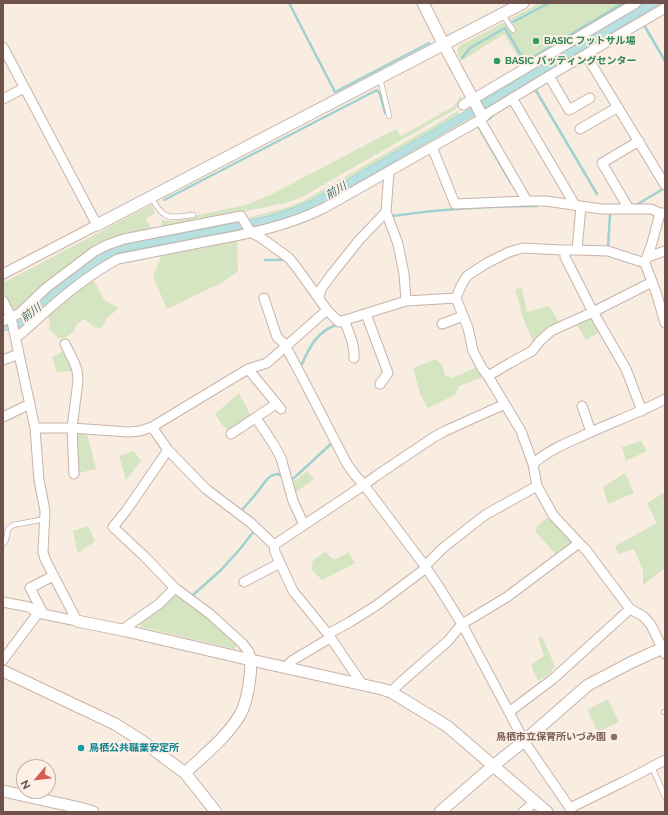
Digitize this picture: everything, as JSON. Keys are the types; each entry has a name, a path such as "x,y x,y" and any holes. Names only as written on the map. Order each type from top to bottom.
{"street":[{"path":"423,3 470,103 481,117 527,201"},
{"path":"3,274 523,3"},
{"path":"470,103 636,3"},
{"path":"11,325 22,333 60,299 90,276 118,259 247,227 294,222 308,216 432,147 665,8"},
{"path":"3,47 97,225"},
{"path":"586,55 665,185"},
{"path":"549,76 569,110 590,98"},
{"path":"3,99 24,88"},
{"path":"512,98 578,205 577,250"},
{"path":"580,129 618,107"},
{"path":"629,209 602,163 639,141"},
{"path":"432,147 455,204 546,201 601,209 651,209 663,213 646,260 665,323"},
{"path":"389,172 386,212 398,244 404,274 406,301"},
{"path":"319,298 321,289 332,274 360,239 386,212"},
{"path":"11,325 20,313 46,288 95,251 107,245 124,239 241,216 247,227 289,258 327,310 339,322 406,301 456,298"},
{"path":"440,812 588,685 632,662 664,650 651,625 643,616 630,610 586,550 553,515 537,486 533,464 521,431 473,351 468,328 456,298 467,276 487,263 509,252 523,248 608,251 646,260 665,251"},
{"path":"566,250 565,257 593,312 626,369 642,411"},
{"path":"488,376 532,351 551,331 593,312 652,282"},
{"path":"264,298 277,337 286,347 347,464 439,587 462,624 524,741 571,810 665,760"},
{"path":"3,301 19,354 34,428 45,511 45,559 76,621"},
{"path":"34,428 72,428 128,432 152,428 248,369 267,363 327,310"},
{"path":"366,314 388,373 380,384"},
{"path":"442,324 463,316"},
{"path":"344,320 353,344 354,358"},
{"path":"65,344 77,370 78,381 72,428 74,474"},
{"path":"3,360 19,354"},
{"path":"231,434 256,418 279,406 248,369"},
{"path":"533,464 553,449 642,411 665,399"},
{"path":"3,417 30,404"},
{"path":"274,545 440,434 465,421 505,404"},
{"path":"582,406 591,432"},
{"path":"256,418 274,445 280,458 292,501 304,525"},
{"path":"152,428 168,450 206,489 252,523 274,545 275,552 293,591 329,636 362,684"},
{"path":"168,450 114,526 175,588 210,614 242,643 249,652 251,660 251,674 247,696 240,714 220,740 185,774"},
{"path":"285,668 293,660 376,605 425,567 443,548 486,515 537,486"},
{"path":"391,692 448,641 462,624 507,597 579,543"},
{"path":"244,582 280,563"},
{"path":"40,613 30,588 53,576"},
{"path":"122,630 159,604 175,588"},
{"path":"3,602 29,607 40,613 362,684 391,692 447,726 547,812"},
{"path":"509,712 553,679 630,610"},
{"path":"3,660 40,613"},
{"path":"3,671 115,724 142,741 185,774 216,812"},
{"path":"3,791 94,812"},
{"path":"523,812 535,802"}],"lane":[{"path":"502,14 513,30"},
{"path":"380,78 390,116"},
{"path":"151,197 163,214 168,217 173,218 193,215"},
{"path":"3,544 6,540 8,529 13,525 45,519"},
{"path":"652,767 665,797"}],"green space":[{"name":"BASIC フットサル場","path":"540,3 631,3 524,66 504,34 461,61 457,52 459,46"},
{"path":"662,3 665,3 485,111 484,110"},
{"path":"461,96 462,100 454,110 300,198 285,203 161,229 161,220 174,221 188,219 198,215 246,205 270,195 396,129 401,136 454,106"},
{"path":"458,111 460,114 311,200 287,211 246,218 286,208 303,201"},
{"path":"475,115 472,119 352,188"},
{"path":"344,192 302,216 254,229 252,227 268,224 304,213"},
{"path":"151,205 155,213 146,219 152,231 124,236 21,308 13,312 3,293 3,283"},
{"path":"244,229 245,231 118,256 22,329 18,328 27,322 28,324 71,284 106,259 118,254"},
{"path":"237,239 238,271 223,282 167,309 153,277 162,254"},
{"path":"92,277 104,300 119,308 106,319 102,328 94,327 85,319 77,323 74,331 65,338 58,338 50,330 49,318 46,314"},
{"path":"522,288 527,312 549,306 560,324 534,345 522,315 515,289"},
{"path":"590,317 600,332 586,340 576,323"},
{"path":"66,350 73,371 57,372 52,357"},
{"path":"436,359 442,365 445,375 452,378 477,367 485,376 459,386 455,395 428,408 420,394 413,368"},
{"path":"239,393 251,416 228,431 215,414"},
{"path":"75,431 87,433 96,469 75,474"},
{"path":"641,441 647,451 626,461 622,447"},
{"path":"134,451 141,461 126,480 119,456"},
{"path":"307,471 314,479 292,495 289,481 296,480"},
{"path":"625,473 634,493 608,504 603,487"},
{"path":"665,492 665,568 643,585 643,570 634,549 618,554 615,546 657,523 647,503"},
{"path":"550,516 572,541 569,547 557,556 535,531 538,525"},
{"path":"88,526 95,541 78,553 73,531"},
{"path":"325,552 334,560 349,552 355,563 322,580 311,569 313,560"},
{"path":"174,595 179,595 211,620 237,645 235,649 141,627 140,622"},
{"path":"538,637 542,637 555,666 549,674 538,681 531,665 544,656"},
{"path":"608,699 619,722 598,732 587,710"}],"water":[{"name":"前川","path":"646,3 661,3 323,203 304,212 268,224 118,253 82,276 29,324 27,322 19,327 3,331 3,324 19,321 23,317 22,316 60,283 96,255 122,244 272,215 312,200 461,114"}],"waterway":[{"path":"289,3 335,92 429,43"},
{"path":"513,22 549,3"},
{"path":"462,58 470,48 505,28 525,62 623,3"},
{"path":"643,26 644,25 665,61"},
{"path":"535,89 597,194"},
{"path":"164,200 377,90 380,94 385,113"},
{"path":"489,119 494,114"},
{"path":"478,126 511,183"},
{"path":"636,205 663,189"},
{"path":"392,216 464,208 537,206"},
{"path":"608,247 610,215"},
{"path":"265,260 285,260"},
{"path":"302,364 315,340 329,328 336,325"},
{"path":"289,479 294,478 333,442"},
{"path":"244,513 242,510 268,478 278,474 284,477"},
{"path":"193,595 221,570 254,531"}],"place":[{"name":"BASIC フットサル場","path":"536,41"},
{"name":"BASIC バッティングセンター","path":"497,61"},
{"name":"鳥栖市立保育所いづみ園","path":"614,737"},
{"name":"鳥栖公共職業安定所","path":"81,748"}]}
